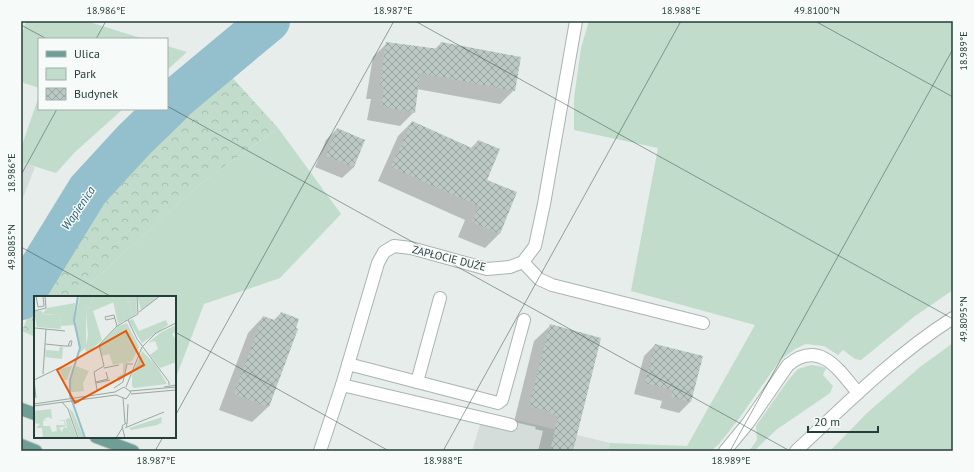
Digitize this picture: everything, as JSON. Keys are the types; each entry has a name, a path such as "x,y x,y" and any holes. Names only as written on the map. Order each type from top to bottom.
{"main road":[{"path":"22,410 34,414"},
{"path":"99,438 133,451"},
{"path":"21,445 36,451"}],"street":[{"path":"576,21 544,204 535,246 523,262 539,279 552,285 703,324"},
{"name":"ZAPŁOCIE DUŻE","path":"320,451 342,385 378,263 384,252 394,246 411,248 487,268 510,267 523,262"},
{"path":"417,382 440,298"},
{"path":"796,451 858,393 907,351 953,318"},
{"path":"348,364 498,403 502,400 524,320"},
{"path":"724,451 748,424 788,365 796,358 805,355 816,355 826,359 836,366 858,393"},
{"path":"342,385 511,424"}],"shaded area":[{"path":"21,162 35,167 21,203"},
{"path":"484,412 610,443 608,451 472,451"}],"green space":[{"path":"26,21 86,21 141,38 38,38 38,88 21,82 21,37"},
{"path":"589,21 953,21 953,290 915,316 861,360 855,359 843,350 838,355 824,346 806,344 795,349 780,360 738,420 719,444 711,451 608,451 610,443 687,446 755,325 631,291 658,148 574,130 574,98 581,48"},
{"path":"168,46 187,52 168,69"},
{"path":"228,73 278,128 200,184 83,290 80,296 40,296 101,192 132,158 183,110"},
{"path":"38,99 38,110 122,110 75,152 56,173 21,162 21,148"},
{"path":"278,128 341,214 280,278 204,304 176,377 176,296 80,296 83,290 200,184"},
{"path":"34,305 34,337 22,331"},
{"path":"953,343 953,451 830,451 867,413 920,367"},
{"path":"811,365 826,368 823,375 833,386 830,393 776,430 754,451 749,451 757,440 756,426 789,379 798,369"}],"building":[{"path":"386,42 439,49 441,42 521,57 515,91 420,73 415,113 381,106 384,86 380,85"},
{"path":"412,121 474,149 478,140 500,149 487,180 517,192 500,234 472,222 479,206 391,167"},
{"path":"337,128 365,140 354,167 326,156"},
{"path":"281,312 299,319 296,328 298,329 269,407 234,394 263,316 277,321"},
{"path":"550,324 601,338 573,451 550,451 558,416 550,414 551,412 529,406"},
{"path":"655,344 703,356 691,402 671,397 673,390 645,383"}],"waterway":[{"name":"Wapienica","path":"168,107 179,96 269,21"},
{"name":"Wapienica","path":"21,299 88,190 134,140 165,110"}]}
